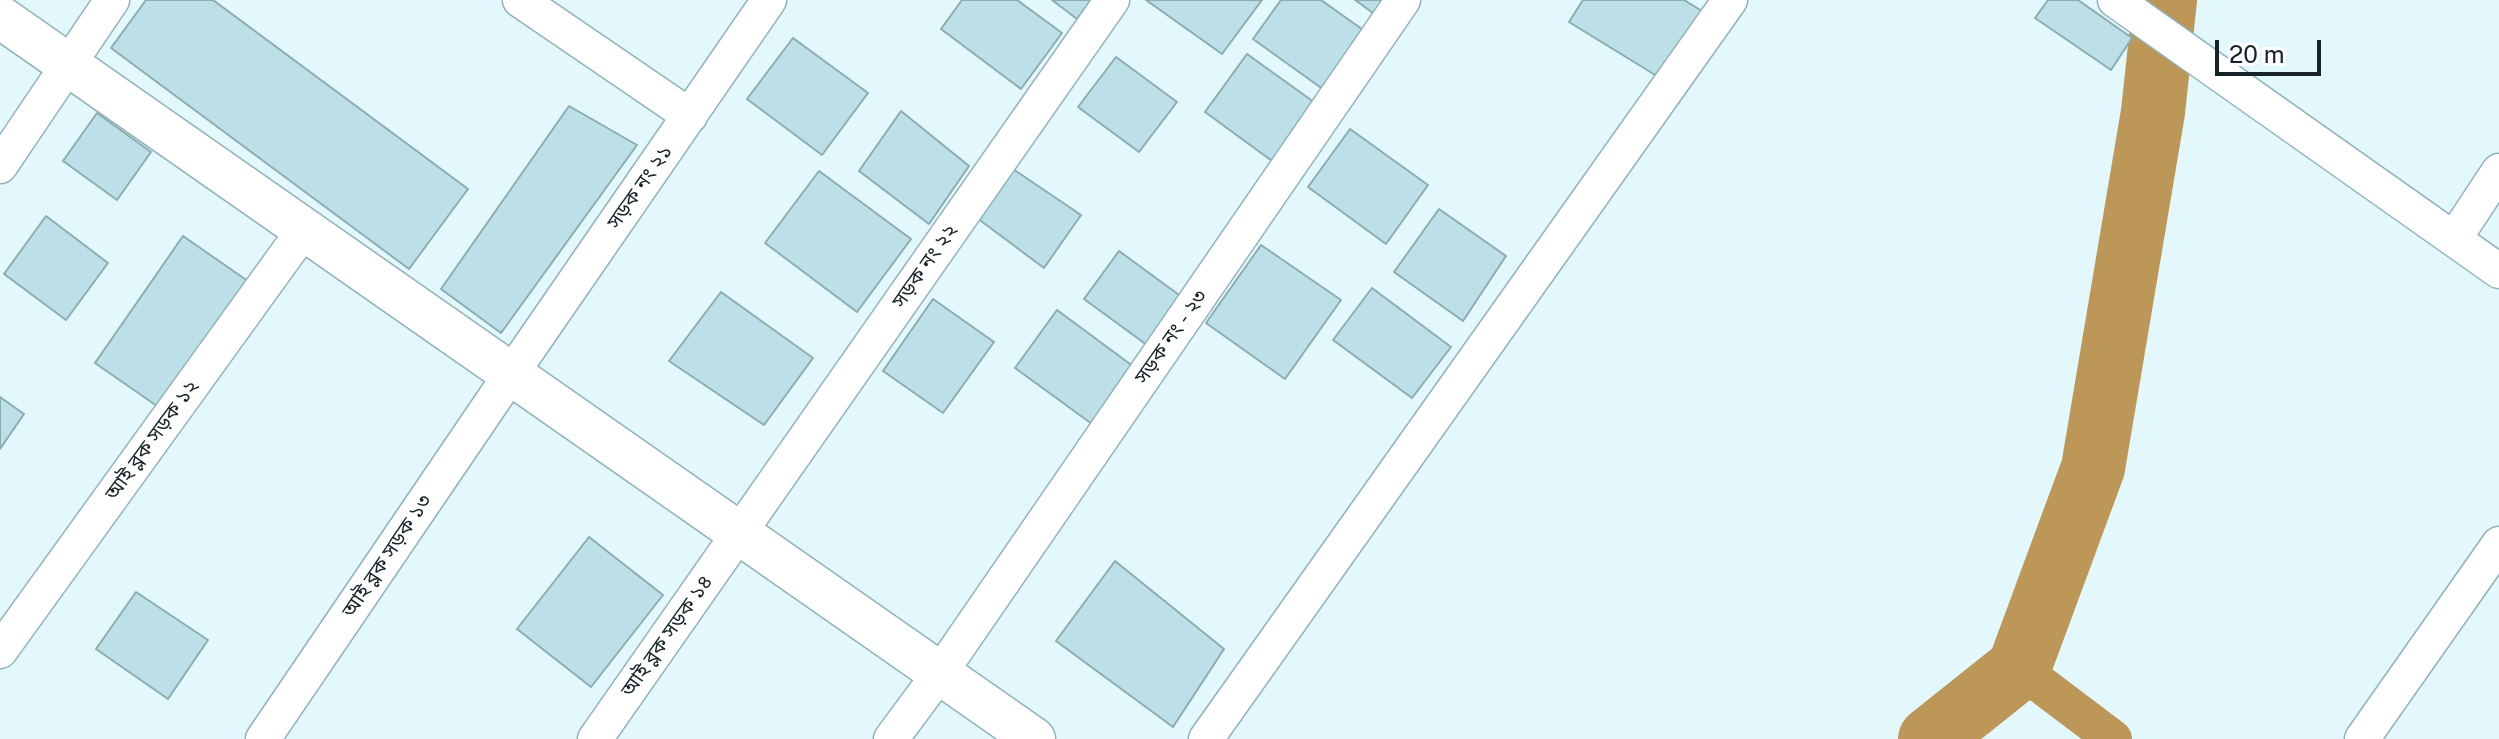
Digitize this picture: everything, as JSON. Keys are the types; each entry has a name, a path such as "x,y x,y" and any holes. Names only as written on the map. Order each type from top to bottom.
{"street":[{"path":"0,166 112,0"},
{"path":"520,0 690,116"},
{"name":"সড়ক নং ২১","path":"511,374 769,0"},
{"name":"সড়ক নং ২২","path":"739,533 1112,0"},
{"name":"সড়ক নং - ২৩","path":"891,739 940,673 1403,0"},
{"path":"1206,739 1730,0"},
{"path":"2115,0 2499,271"},
{"path":"0,17 1034,739"},
{"path":"2454,239 2499,171"},
{"name":"আই ব্লক সড়ক ১২","path":"0,651 304,230"},
{"name":"আই ব্লক সড়ক ১৩","path":"263,739 511,374"},
{"name":"আই ব্লক সড়ক ১৪","path":"595,739 739,533"},
{"path":"2362,739 2499,544"}],"building":[{"path":"146,0 213,0 468,189 409,269 111,48"},
{"path":"962,0 1017,0 1062,33 1021,89 941,29"},
{"path":"1052,0 1091,0 1077,19"},
{"path":"1146,0 1262,0 1222,54"},
{"path":"1281,0 1321,0 1373,37 1331,95 1253,39"},
{"path":"1355,0 1394,0 1380,18"},
{"path":"1583,0 1684,0 1707,14 1660,78 1569,22"},
{"path":"2048,0 2078,0 2132,38 2111,70 2035,18"},
{"path":"793,38 868,93 822,155 747,99"},
{"path":"1247,54 1325,110 1283,169 1205,112"},
{"path":"1116,57 1177,102 1139,152 1078,107"},
{"path":"569,106 637,145 501,333 441,289"},
{"path":"901,111 969,166 929,224 859,171"},
{"path":"97,113 151,152 117,200 63,161"},
{"path":"1350,129 1428,185 1386,244 1308,187"},
{"path":"1010,167 1081,215 1044,268 977,218"},
{"path":"819,171 911,239 857,312 765,243"},
{"path":"1439,209 1506,256 1463,321 1394,272"},
{"path":"46,216 108,263 66,320 4,274"},
{"path":"183,236 255,286 167,413 95,363"},
{"path":"1261,245 1341,300 1285,379 1206,323"},
{"path":"1119,251 1186,300 1151,348 1084,299"},
{"path":"1372,288 1451,347 1412,398 1333,340"},
{"path":"721,292 813,358 764,425 669,361"},
{"path":"933,299 994,342 943,413 883,371"},
{"path":"1057,310 1134,367 1092,424 1015,368"},
{"path":"0,397 24,414 0,449"},
{"path":"589,537 663,595 591,687 517,629"},
{"path":"1115,561 1224,649 1173,727 1056,641"},
{"path":"136,592 208,640 168,699 96,649"}],"waterway":[{"path":"1930,739 2019,668 2093,468 2153,112 2165,0"},
{"path":"2019,668 2113,739"}]}
